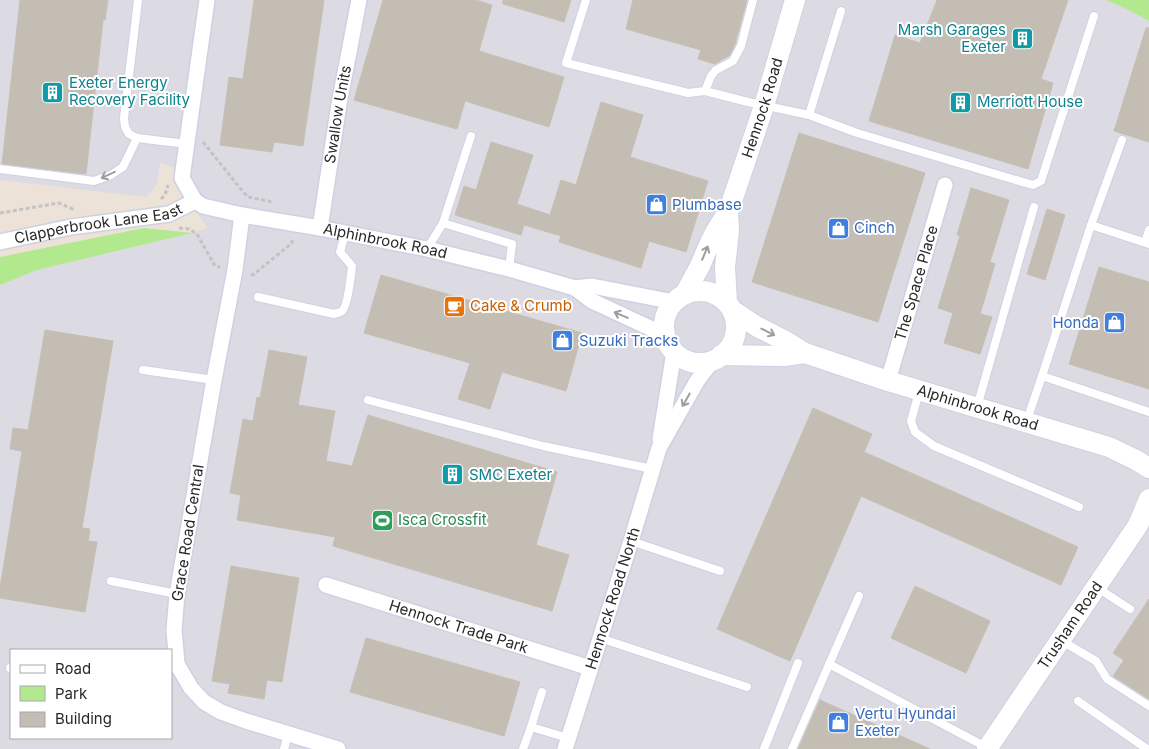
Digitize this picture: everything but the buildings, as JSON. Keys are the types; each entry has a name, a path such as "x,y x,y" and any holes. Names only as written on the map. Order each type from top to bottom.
{"main road":[{"name":"Hennock Road","path":"680,298 699,268 715,231 728,213 764,106 795,0"},
{"name":"Hennock Road","path":"728,213 729,231 725,267 730,307"},
{"path":"694,291 703,291 712,293 730,307 736,325 734,340 729,348 717,358 705,362 689,360 670,343 664,326 669,309 680,298 694,291"},
{"name":"Alphinbrook Road","path":"730,307 756,326 805,354 1108,447 1149,468"},
{"name":"Alphinbrook Road","path":"717,358 805,354"},
{"name":"Trusham Road","path":"987,748 1138,525 1149,499"}],"street":[{"path":"195,201 182,178 207,0"},
{"name":"Swallow Units","path":"320,228 339,104 359,0"},
{"name":"The Space Place","path":"888,381 946,185"},
{"name":"Alphinbrook Road","path":"195,201 203,206 242,215 427,249 509,269 575,288 592,301 670,343"},
{"name":"Clapperbrook Lane East","path":"0,242 71,227 169,214 195,201"},
{"name":"Grace Road Central","path":"242,215 235,270 176,594 174,665 204,702 221,712 338,749"},
{"name":"Alphinbrook Road","path":"575,288 592,286 680,298"},
{"name":"Hennock Road North","path":"659,448 670,343"},
{"name":"Hennock Road North","path":"567,744 659,448 697,381 717,358"},
{"name":"Hennock Trade Park","path":"326,585 590,668"}],"lane":[{"path":"138,0 124,118 125,127 129,134 137,138 187,144"},
{"path":"586,0 566,63 688,93 705,91 809,115 857,133 1033,185 1041,182 1094,16"},
{"path":"705,91 711,76 716,70 733,61 741,46 754,0"},
{"path":"809,115 841,11"},
{"path":"427,249 443,223 471,136"},
{"path":"0,169 94,181 111,175 123,167 137,138"},
{"path":"1026,423 1091,225 1122,140"},
{"path":"977,408 1034,207"},
{"path":"443,223 512,244 509,269"},
{"path":"1091,225 1147,243 1149,230"},
{"path":"258,297 334,314 341,312 344,309 350,284 352,266 340,252 345,234"},
{"path":"143,370 214,380"},
{"path":"1042,376 1149,412"},
{"path":"919,390 910,421 915,432 934,446 1079,507"},
{"path":"368,400 543,446 652,469"},
{"path":"631,540 720,571"},
{"path":"111,581 176,594"},
{"path":"1096,587 1130,609"},
{"path":"792,749 859,596"},
{"path":"600,638 747,687"},
{"path":"1061,640 1096,661 1107,679 1149,706"},
{"path":"764,749 798,662"},
{"path":"830,664 987,748"},
{"path":"523,749 542,692"},
{"path":"1078,701 1148,749"},
{"path":"531,727 567,744"},
{"path":"284,749 288,734"}],"path":[{"path":"190,125 248,197 275,202"},
{"path":"0,213 59,203 78,211"}],"shaded area":[{"path":"0,0 1105,0 1135,12 1149,21 1149,749 0,749 0,285 37,270 208,228 175,182 174,167 160,163 157,184 146,197 0,180"}],"green space":[{"path":"1106,0 1149,0 1149,21 1131,11"},
{"path":"144,228 192,233 37,270 0,285 0,257"}],"place":[{"name":"Marsh Garages Exeter","path":"1022,39"},
{"name":"Exeter Energy Recovery Facility","path":"53,92"},
{"name":"Merriott House","path":"961,102"},
{"name":"Plumbase","path":"656,205"},
{"name":"Cinch","path":"838,228"},
{"name":"Cake & Crumb","path":"454,306"},
{"name":"Honda","path":"1115,323"},
{"name":"Suzuki Tracks","path":"563,341"},
{"name":"SMC Exeter","path":"453,475"},
{"name":"Isca Crossfit","path":"382,520"},
{"name":"Vertu Hyundai Exeter","path":"839,723"}]}
